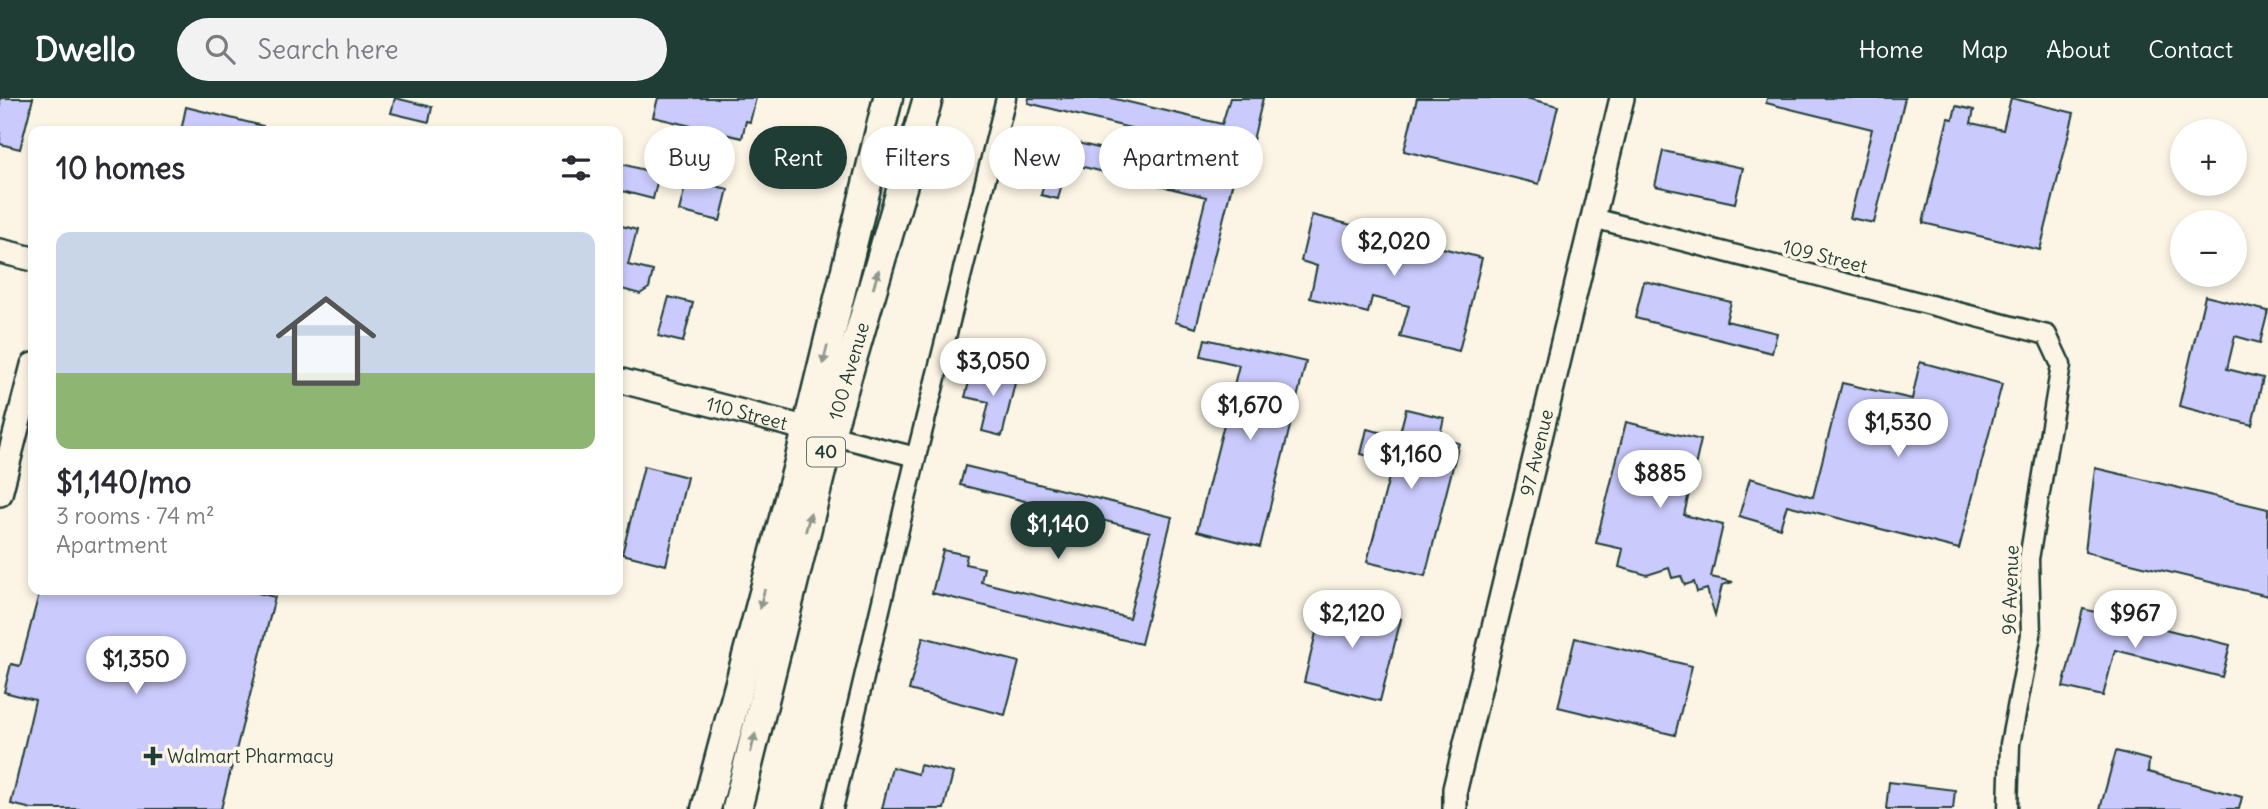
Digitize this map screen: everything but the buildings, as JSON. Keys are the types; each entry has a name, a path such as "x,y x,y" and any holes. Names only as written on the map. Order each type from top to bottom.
{"main road":[{"name":"100 Avenue","path":"737,809 888,98"},
{"name":"100 Avenue","path":"706,809 818,432 928,98"}],"street":[{"path":"833,809 916,457 1006,98"},
{"name":"97 Avenue","path":"1455,809 1455,789 1622,98"},
{"name":"109 Street","path":"1592,218 2046,335"},
{"path":"0,251 28,258"},
{"name":"96 Avenue","path":"2008,809 2010,744 2031,635 2029,559 2061,365 2046,335"},
{"name":"110 Street","path":"623,381 916,457"},
{"path":"0,494 28,385"}],"place":[{"name":"Walmart Pharmacy","path":"153,756"}]}
